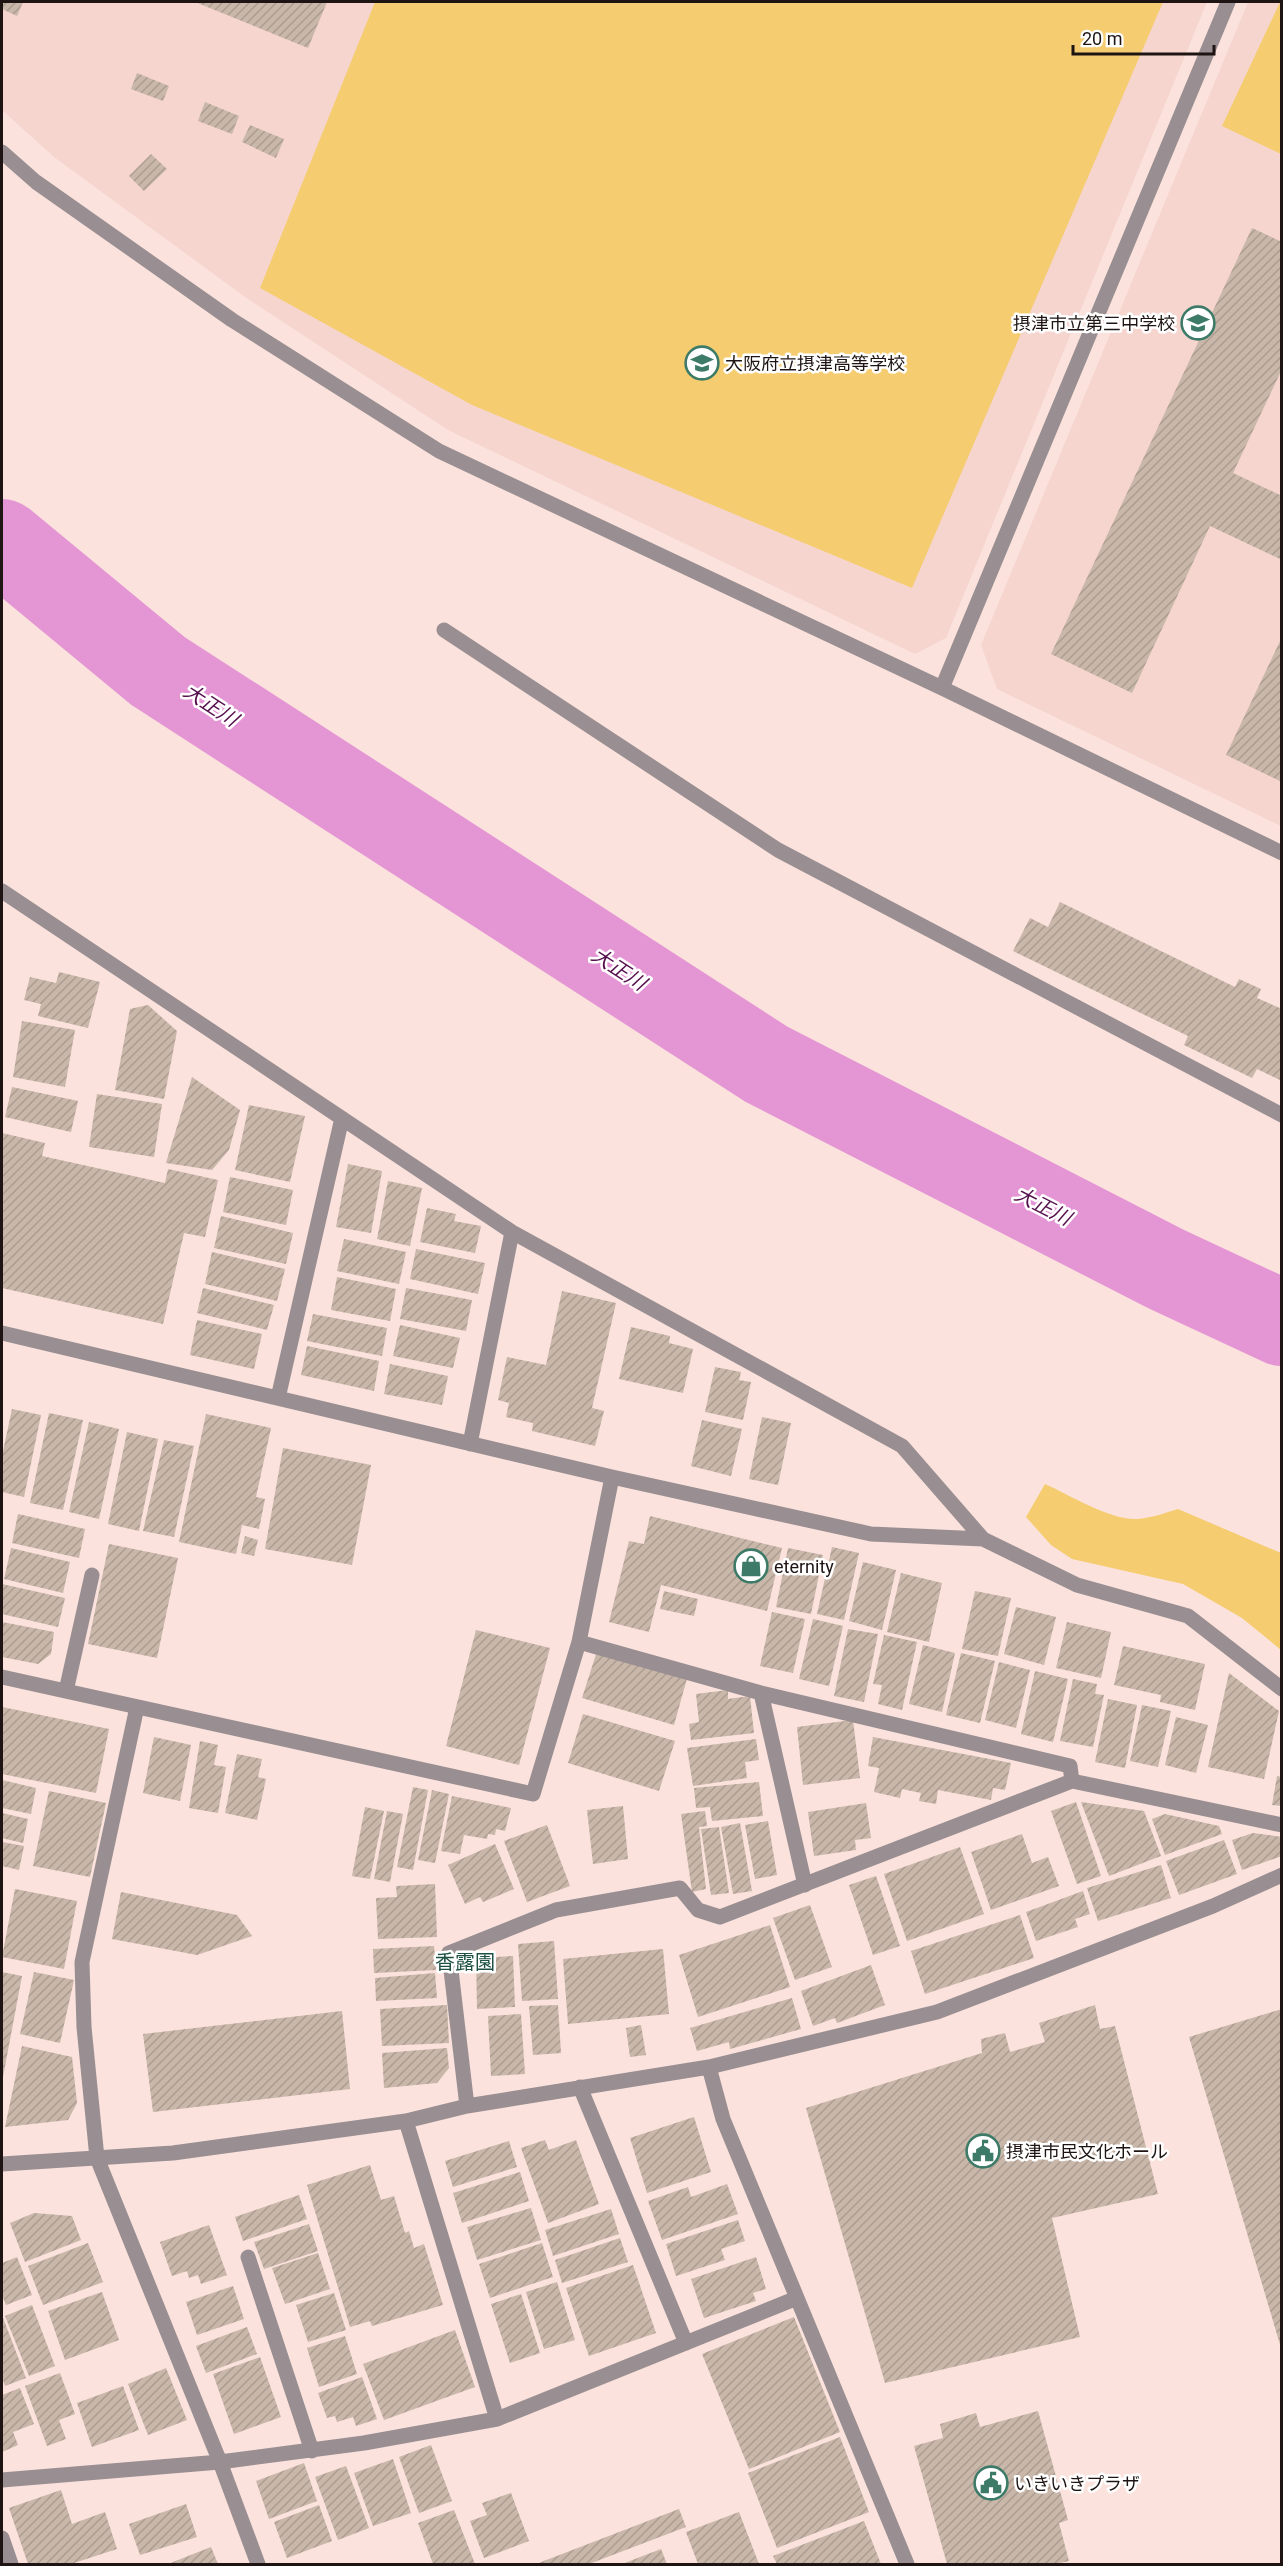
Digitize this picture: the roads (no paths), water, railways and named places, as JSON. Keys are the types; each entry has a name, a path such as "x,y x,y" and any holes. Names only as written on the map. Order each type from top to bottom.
{"street":[{"path":"942,688 1228,2"},
{"path":"2,152 36,182 232,320 439,451 942,688 1281,853"},
{"path":"444,630 778,850 1281,1115"},
{"path":"2,891 512,1232 902,1446 983,1539 1077,1586 1188,1616 1281,1689"},
{"path":"278,1398 342,1118"},
{"path":"470,1444 512,1232"},
{"path":"2,1333 612,1477 872,1534 983,1539"},
{"path":"2,1677 533,1794 579,1641 612,1477"},
{"path":"66,1691 92,1575"},
{"path":"579,1641 760,1693 1070,1766 1072,1782"},
{"path":"760,1693 805,1884"},
{"path":"137,1707 82,1962 84,2027 96,2158 220,2462 258,2565"},
{"path":"467,2106 449,1953 556,1910 680,1888 698,1910 720,1917 1072,1782 1281,1825"},
{"path":"2,2164 173,2153 406,2121 467,2106 709,2067 937,2012 1213,1906 1281,1875"},
{"path":"709,2067 723,2119 907,2565"},
{"path":"580,2087 686,2343"},
{"path":"406,2121 497,2419"},
{"path":"248,2257 312,2451"},
{"path":"2,2480 220,2462 312,2451 497,2419 797,2298"},
{"path":"2,2538 11,2565"}],"waterway":[{"name":"大正川","path":"2,542 158,671 766,1064 1166,1269 1282,1323"}],"place":[{"name":"摂津市立第三中学校","path":"1198,323"},
{"name":"大阪府立摂津高等学校","path":"702,363"},
{"name":"eternity","path":"751,1566"},
{"name":"摂津市民文化ホール","path":"983,2151"},
{"name":"いきいきプラザ","path":"991,2483"}],"district":[{"name":"香露園","path":"465,1962"}]}
